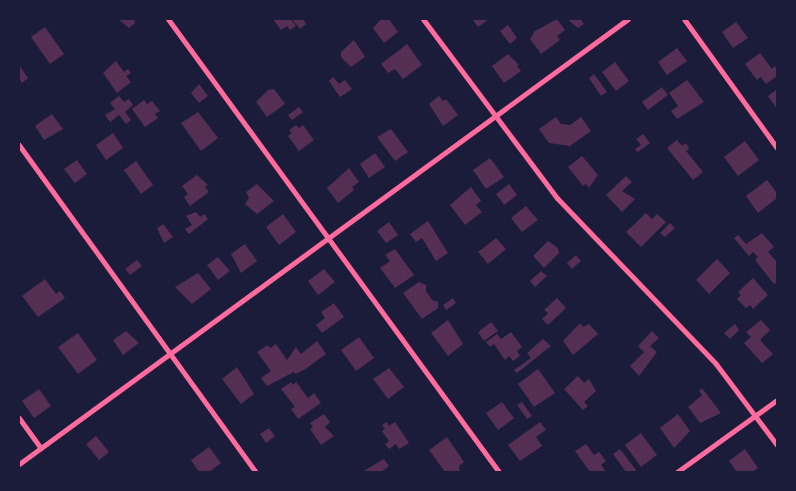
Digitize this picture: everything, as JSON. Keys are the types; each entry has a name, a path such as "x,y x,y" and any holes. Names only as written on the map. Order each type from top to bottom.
{"street":[{"path":"168,19 499,472"},
{"path":"423,19 557,198 716,364 777,445"},
{"path":"19,464 628,19"},
{"path":"684,19 777,148"},
{"path":"19,145 256,472"},
{"path":"677,472 777,400"},
{"path":"19,418 41,448"}],"building":[{"path":"118,19 134,19 135,23 129,28"},
{"path":"273,19 291,19 296,26 290,30 287,26 281,30"},
{"path":"292,19 303,19 306,24 300,29"},
{"path":"381,19 389,19 398,32 384,43 373,28"},
{"path":"472,19 489,19 478,27"},
{"path":"557,19 565,30 557,36 560,40 541,54 530,39 535,31"},
{"path":"567,19 580,19 584,24 578,28"},
{"path":"736,22 748,38 733,48 722,32"},
{"path":"508,25 517,38 510,44 500,31"},
{"path":"45,27 64,54 50,64 31,37"},
{"path":"354,40 365,57 351,67 341,57 341,52"},
{"path":"407,44 422,65 403,79 395,69 388,73 381,64"},
{"path":"677,48 687,61 667,75 658,62"},
{"path":"760,53 772,69 775,66 777,69 777,76 766,84 761,77 757,80 745,64"},
{"path":"508,54 519,65 517,66 521,71 504,83 492,66"},
{"path":"116,61 124,72 128,69 131,73 126,76 131,82 117,93 103,73"},
{"path":"615,62 629,81 616,91 602,72"},
{"path":"19,65 28,78 22,83 19,78"},
{"path":"594,74 607,92 601,96 589,78"},
{"path":"333,77 339,84 345,80 352,89 340,97 329,81"},
{"path":"687,80 704,102 677,119 671,111 678,106 669,93"},
{"path":"199,84 208,96 199,103 191,93"},
{"path":"662,87 668,95 648,110 642,102"},
{"path":"274,89 285,104 267,117 256,102 268,90"},
{"path":"777,89 777,109 768,96"},
{"path":"119,96 124,102 129,99 133,105 125,112 131,120 126,124 119,115 110,122 105,115 115,109 110,103"},
{"path":"439,96 443,101 446,99 458,115 443,126 429,104"},
{"path":"144,100 147,104 152,101 160,111 155,114 158,118 145,127 132,109"},
{"path":"299,107 303,112 292,120 288,115"},
{"path":"198,112 218,138 201,151 181,123"},
{"path":"52,114 63,129 44,140 35,126"},
{"path":"556,117 561,124 570,125 581,117 591,131 570,146 549,143 539,129"},
{"path":"296,125 299,128 303,125 314,140 299,151 288,136 292,133 289,130"},
{"path":"391,129 408,152 395,161 377,137"},
{"path":"113,133 123,148 106,160 96,145"},
{"path":"643,134 650,143 638,152 635,149 641,145 636,139"},
{"path":"677,140 682,146 686,143 689,148 686,151 703,172 693,180 667,148"},
{"path":"745,141 759,160 738,176 724,157"},
{"path":"375,153 385,167 369,178 360,164"},
{"path":"582,156 598,175 589,188 586,184 583,186 568,167"},
{"path":"490,158 504,177 486,189 473,170"},
{"path":"77,160 87,174 75,183 64,169"},
{"path":"136,161 153,185 141,194 124,170"},
{"path":"349,168 359,182 352,187 354,190 338,203 327,188"},
{"path":"197,175 208,185 205,187 209,192 190,206 184,197 188,194 182,186"},
{"path":"626,176 632,182 622,191 635,199 622,212 606,195"},
{"path":"767,180 777,193 777,198 758,213 746,196"},
{"path":"257,184 274,201 257,214 245,204 249,198 246,192"},
{"path":"509,184 517,195 504,205 496,194"},
{"path":"471,187 481,201 476,205 482,212 465,225 450,205"},
{"path":"526,206 538,220 522,232 511,218"},
{"path":"196,212 200,217 204,214 208,219 189,234 185,229 192,225 186,216"},
{"path":"646,213 652,219 657,214 666,222 641,247 626,232"},
{"path":"283,214 296,232 279,245 266,227"},
{"path":"428,221 448,253 436,261 422,238 416,242 410,234"},
{"path":"389,222 398,235 386,243 377,231"},
{"path":"670,223 675,228 665,237 660,233"},
{"path":"163,224 173,237 164,243 157,228"},
{"path":"762,233 774,247 768,252 777,262 777,282 774,284 755,260 758,257 753,252 749,256 734,238 738,235 746,244"},
{"path":"496,238 506,249 488,264 478,252"},
{"path":"548,241 558,248 559,253 544,268 533,256"},
{"path":"245,244 257,261 241,273 231,254"},
{"path":"395,249 414,275 395,288 380,268 390,261 385,255"},
{"path":"576,255 581,261 572,269 567,263"},
{"path":"218,257 230,271 218,280 207,265"},
{"path":"717,259 730,273 709,294 696,280"},
{"path":"137,260 142,266 130,275 125,269"},
{"path":"324,269 335,282 318,295 308,281"},
{"path":"541,271 547,276 535,287 530,281"},
{"path":"198,273 211,289 192,304 175,287"},
{"path":"753,278 768,295 753,309 750,305 746,308 737,299 741,295 738,292"},
{"path":"45,279 56,294 60,291 65,298 38,317 22,296"},
{"path":"419,282 426,285 426,291 432,300 438,302 438,308 422,319 403,293"},
{"path":"453,298 456,303 446,310 443,305"},
{"path":"557,298 566,308 548,325 542,319 548,313 544,310"},
{"path":"334,303 344,317 322,333 316,325 325,318 321,312"},
{"path":"448,320 463,344 448,356 431,333"},
{"path":"761,320 770,330 760,340 773,354 762,363 744,343 751,337 746,332"},
{"path":"491,322 498,331 484,341 478,332"},
{"path":"580,323 583,327 589,324 598,334 573,355 563,341"},
{"path":"735,324 739,330 730,339 724,333"},
{"path":"126,331 139,343 123,355 113,340"},
{"path":"652,331 659,338 650,346 657,352 639,376 630,366 644,352 638,346"},
{"path":"511,332 522,347 517,351 520,356 513,361 509,356 505,360 494,344 490,347 486,342 497,334 501,339"},
{"path":"78,333 97,360 78,374 58,347"},
{"path":"359,337 374,358 356,371 341,350"},
{"path":"543,339 551,346 517,373 514,370 531,358 527,353"},
{"path":"317,341 326,354 304,370 295,374 294,372 267,386 261,378 271,371 257,352 268,345 270,348 276,344 287,360 296,347 301,354"},
{"path":"237,367 254,394 241,404 222,379"},
{"path":"389,368 404,387 388,399 373,379"},
{"path":"538,369 555,393 534,407 518,384"},
{"path":"578,376 584,383 589,379 596,391 584,402 588,406 583,410 564,389"},
{"path":"291,382 293,385 296,382 308,398 314,393 321,403 298,419 291,409 295,407 281,389"},
{"path":"702,388 721,413 700,423 688,407 702,395 699,391"},
{"path":"39,389 51,406 34,418 22,401"},
{"path":"502,402 514,418 498,430 486,413"},
{"path":"522,402 532,416 527,419 517,405"},
{"path":"324,414 330,422 325,427 334,436 321,445 310,429 313,427 310,423"},
{"path":"678,414 690,431 674,448 660,428"},
{"path":"387,422 389,426 395,422 409,443 399,449 396,444 389,449 385,444 389,441 382,431 385,429 382,425"},
{"path":"540,422 546,430 536,437 542,446 520,461 508,445"},
{"path":"269,428 275,436 266,443 260,434"},
{"path":"641,433 657,455 641,467 625,445"},
{"path":"96,436 109,452 99,460 86,444"},
{"path":"447,437 464,462 459,466 460,472 445,472 429,450"},
{"path":"586,444 594,455 599,452 606,461 601,465 606,472 590,472 575,451"},
{"path":"209,447 221,463 209,472 199,472 191,460"},
{"path":"620,449 636,470 634,472 626,472 613,454"},
{"path":"745,449 758,468 752,472 737,472 729,461"},
{"path":"384,459 389,466 381,472 362,472"}]}
